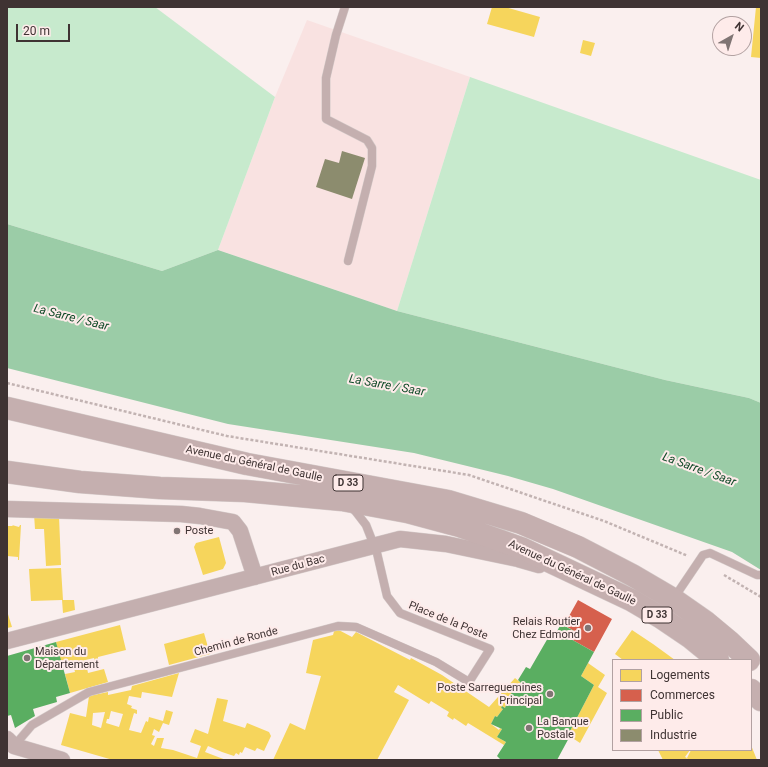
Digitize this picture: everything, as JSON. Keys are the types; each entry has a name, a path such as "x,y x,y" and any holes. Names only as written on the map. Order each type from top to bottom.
{"main road":[{"name":"Avenue du Général de Gaulle","path":"7,408 247,464 448,501 521,523 578,547 632,575 673,599 706,622 748,659"},
{"name":"Avenue du Général de Gaulle","path":"7,472 80,482 160,488 245,491 342,500 407,512 459,526 521,548 591,580 631,600 660,617 691,638 717,659"},
{"path":"752,663 761,673"},
{"path":"752,691 761,700"}],"street":[{"path":"7,509 181,514 233,522 240,531 255,577"},
{"name":"Rue du Bac","path":"7,641 400,539 446,544 518,559 591,580"},
{"path":"11,742 62,760"}],"lane":[{"path":"344,7 326,78 326,119 367,140 372,148 372,166 348,261"},
{"name":"Place de la Poste","path":"342,500 356,512 366,525 377,553 387,596 400,613 490,649 469,682"},
{"path":"673,599 703,555 710,553 757,575 761,574"},
{"name":"Chemin de Ronde","path":"11,742 32,725 89,692 338,626 356,627 436,662 469,682"}],"path":[{"path":"7,383 227,436 469,475 604,521 699,560 761,598"}],"shaded area":[{"path":"7,7 155,7 275,97 218,250 162,271 7,224"},
{"path":"307,20 470,77 397,311 218,250 275,97"},
{"path":"470,77 761,180 761,403 749,398 665,380 397,311"}],"water":[{"name":"La Sarre / Saar","path":"7,224 162,271 218,250 397,311 665,380 749,398 761,403 761,570 732,552 553,489 508,476 414,453 228,424 7,368"}],"building: Logements":[{"path":"492,7 505,7 540,17 534,37 487,24"},
{"path":"756,7 761,7 761,58 751,57"},
{"path":"583,40 595,43 591,56 580,53"},
{"path":"34,514 59,516 61,565 46,566 44,529 35,529"},
{"path":"12,525 19,527 21,525 19,560 18,557 7,556 7,526 13,526"},
{"path":"219,537 226,563 223,569 203,575 194,547 196,543"},
{"path":"61,568 63,600 74,600 75,610 63,613 62,600 31,601 29,569"},
{"path":"7,611 12,627 7,628"},
{"path":"120,625 126,650 98,657 98,660 95,661 94,658 81,661 83,669 87,668 88,673 104,669 108,682 70,693 65,674 75,672 72,661 61,664 56,642"},
{"path":"335,628 352,637 356,632 410,660 411,658 442,675 489,707 515,678 521,683 517,690 515,688 508,698 510,700 508,700 505,708 502,706 501,708 503,709 497,717 495,716 491,724 499,730 500,728 502,729 497,737 506,742 504,745 468,723 466,726 454,718 453,720 447,716 449,712 431,701 429,704 398,685 394,692 409,700 377,760 273,760 290,723 305,730 321,676 306,673 313,640 333,635"},
{"path":"632,630 674,659 622,659 615,654"},
{"path":"204,633 210,654 169,665 164,644"},
{"path":"588,663 605,675 598,687 607,693 580,743 568,735 594,685 581,676"},
{"path":"179,673 172,697 142,692 141,698 129,696 127,704 132,706 131,708 137,710 137,714 134,713 129,730 141,733 146,721 148,722 149,717 163,721 166,710 173,712 169,725 163,723 159,732 154,729 152,735 155,736 151,744 154,746 157,738 164,738 161,748 173,750 197,758 201,746 190,742 195,729 208,734 217,698 228,700 223,721 245,728 247,723 269,732 271,736 264,751 257,748 255,751 245,747 242,753 240,752 239,755 236,753 234,756 208,746 205,752 226,760 113,760 61,745 70,713 86,717 89,696 108,692 108,695 131,690 132,686","holes":["111,711 123,714 119,727 106,723 107,719 109,719","105,712 101,728 92,725 93,713"]},
{"path":"752,748 757,760 688,760 687,758 690,751 752,751"},
{"path":"658,751 689,751 685,757 687,758 686,760 663,760"}],"building: Commerces":[{"name":"Relais Routier Chez Edmond","path":"578,600 612,619 594,652 569,638 574,631 564,625"}],"building: Public":[{"name":"Poste Sarreguemines Principal","path":"561,624 574,631 569,638 594,652 581,676 594,685 557,760 501,760 497,756 506,742 497,737 502,729 491,724 495,716 497,717 503,709 501,708 502,706 505,708 508,700 510,700 508,698 515,688 517,690 521,683 518,680 526,667 530,669 552,631 556,633"},
{"path":"56,642 70,693 56,697 57,702 33,709 35,716 15,728 11,715 7,716 7,656"}],"building: Industrie":[{"path":"342,151 365,158 352,199 316,187 325,159 339,163"}],"place":[{"name":"Poste","path":"177,531"},
{"name":"Relais Routier Chez Edmond","path":"588,628"},
{"name":"Maison du Département","path":"27,658"},
{"name":"Poste Sarreguemines Principal","path":"550,694"},
{"name":"La Banque Postale","path":"529,728"}]}
